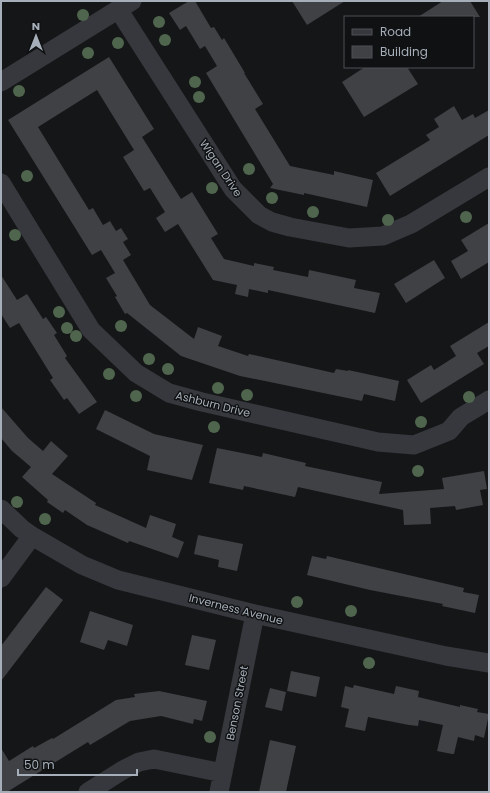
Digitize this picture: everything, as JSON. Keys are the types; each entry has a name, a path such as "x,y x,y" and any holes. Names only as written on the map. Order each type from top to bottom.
{"street":[{"name":"Wigan Drive","path":"1,82 125,5 233,189 259,215 272,222 290,227 349,238 383,236 411,224 489,176"},
{"name":"Ashburn Drive","path":"1,183 92,330 136,373 169,393 202,402 378,442 414,445 449,431 461,417 489,400"},
{"name":"Inverness Avenue","path":"1,509 22,529 32,536 82,565 118,580 255,614 446,656 489,663"},
{"path":"1,578 32,536"},
{"name":"Benson Street","path":"218,792 255,614"},
{"path":"88,792 123,770 139,762 154,759 222,774"}],"building":[{"path":"189,1 195,1 211,28 214,27 222,40 224,38 263,104 255,109 290,166 334,175 334,171 373,180 367,207 304,193 304,195 270,188 273,184 206,73 217,66 205,46 200,49 186,26 180,30 169,13"},
{"path":"292,1 345,1 307,25"},
{"path":"443,1 470,1 480,17 474,16 420,16"},
{"path":"109,57 154,129 142,137 181,199 192,192 218,234 211,238 224,259 254,266 254,263 274,267 273,270 308,277 309,270 356,280 354,288 380,293 375,313 268,290 268,293 249,289 248,297 235,294 237,285 213,280 178,224 165,232 156,218 165,212 150,188 144,191 123,157 134,150 97,90 38,127 89,210 93,208 103,225 110,221 116,231 121,228 128,239 123,242 131,255 123,260 150,305 194,339 198,327 222,336 218,346 248,356 249,354 334,373 336,369 348,370 399,381 395,401 364,394 362,401 240,376 181,356 127,313 125,314 115,297 117,296 106,278 115,273 101,250 92,255 8,120"},
{"path":"363,68 408,68 418,84 364,117 342,82"},
{"path":"454,106 462,120 473,114 475,118 489,110 489,135 390,196 376,173 430,140 426,135 439,127 434,119"},
{"path":"489,223 489,262 461,279 451,261 468,251 461,240"},
{"path":"434,260 445,278 406,303 394,284"},
{"path":"1,275 17,300 27,294 43,319 46,317 57,333 54,335 67,356 65,358 97,402 79,414 67,398 64,400 50,380 53,378 19,323 10,328 1,314"},
{"path":"489,322 489,346 477,353 484,364 421,403 407,380 431,365 434,370 456,356 450,346"},
{"path":"1,407 28,438 43,451 51,441 68,456 52,474 96,503 95,505 146,528 150,515 176,524 172,537 184,542 178,558 129,541 128,543 87,525 65,510 63,513 47,502 48,500 22,477 31,467 12,451 1,438"},
{"path":"105,410 154,434 203,445 192,480 147,470 150,456 96,429"},
{"path":"217,448 262,457 263,453 306,463 305,466 382,482 379,494 444,489 442,478 484,471 487,489 480,490 483,505 456,510 455,506 430,508 431,524 404,525 403,510 298,487 295,497 244,486 243,490 209,483"},
{"path":"198,535 243,544 237,571 218,567 219,560 194,554"},
{"path":"312,556 326,559 327,556 464,588 463,592 479,595 475,613 442,606 443,604 370,590 307,575"},
{"path":"46,587 63,600 1,681 1,646"},
{"path":"90,611 133,625 127,646 108,640 104,650 80,642"},
{"path":"192,635 216,640 209,670 185,665"},
{"path":"291,671 320,677 316,697 287,691"},
{"path":"354,685 394,694 396,686 419,691 418,697 460,707 460,705 478,709 477,712 489,714 484,738 475,735 474,741 458,737 454,754 452,754 437,751 443,725 419,720 418,726 368,717 365,731 345,727 349,709 341,707 345,686 353,688"},
{"path":"270,688 286,692 282,711 265,707"},
{"path":"159,691 207,701 202,721 194,719 193,724 161,716 130,721 90,745 88,742 7,792 1,792 1,748 9,761 33,746 34,748 52,738 53,739 116,700 135,697 134,694"},
{"path":"270,740 296,746 286,792 259,792"}]}
